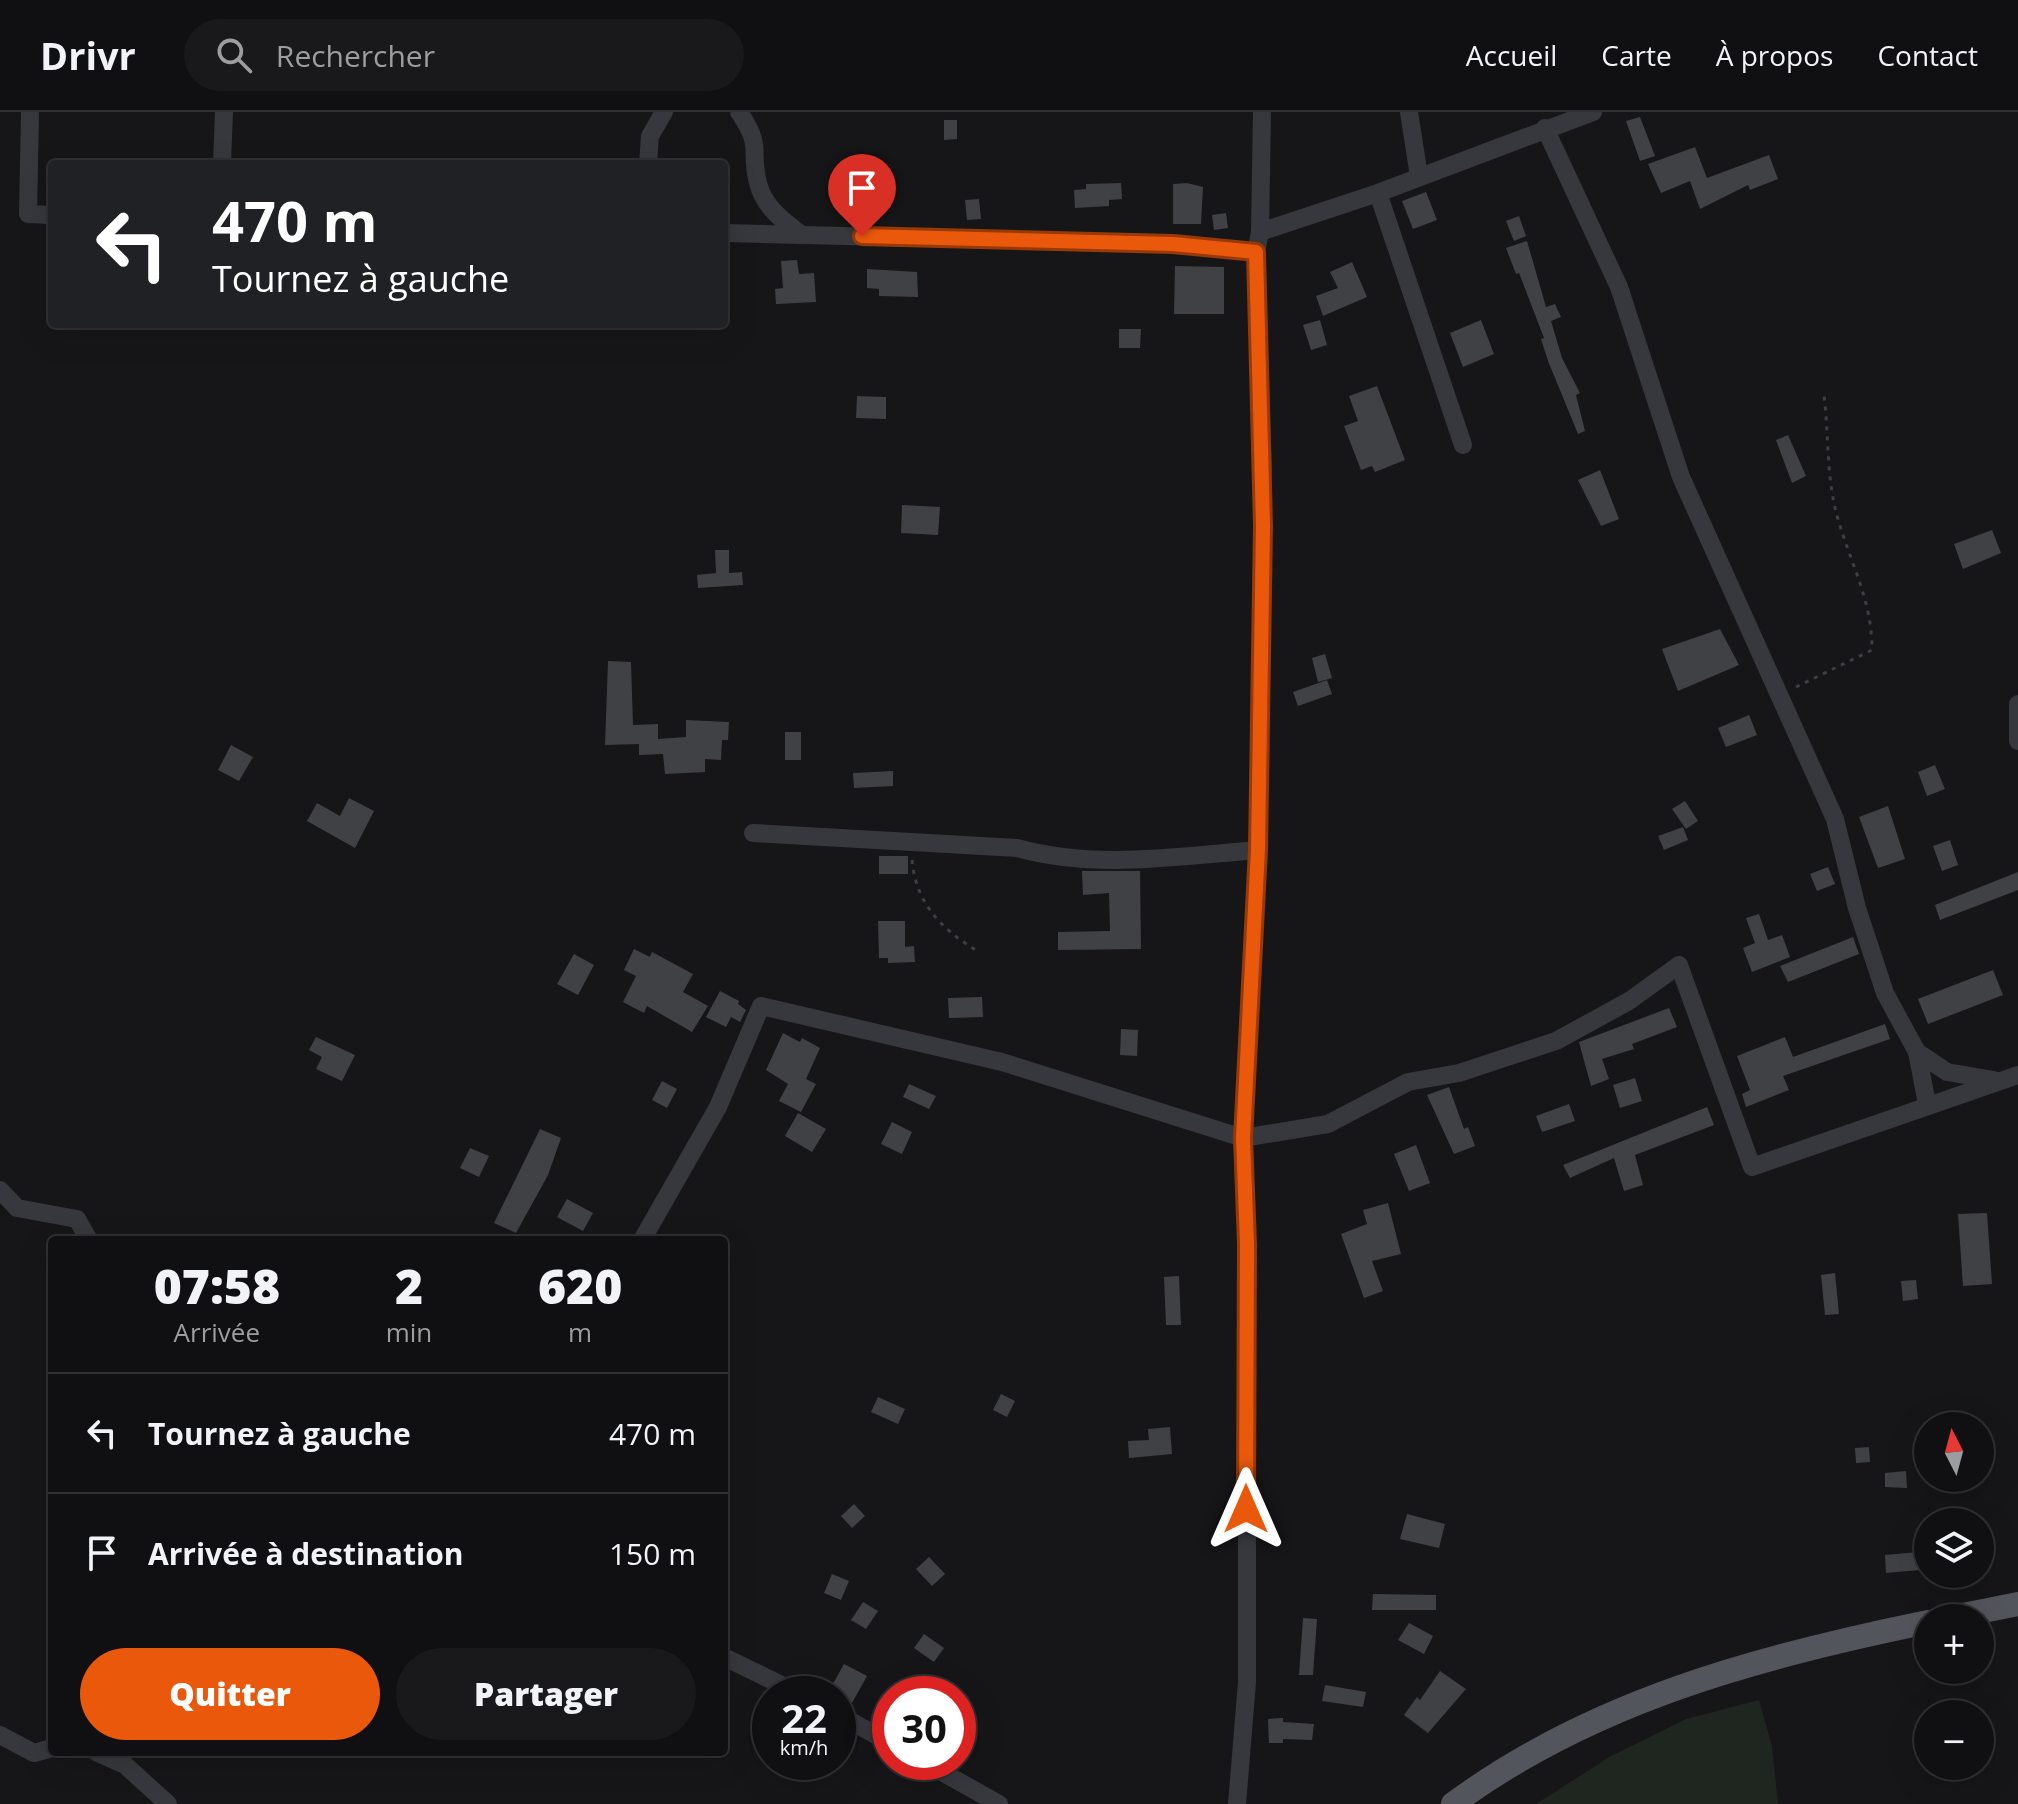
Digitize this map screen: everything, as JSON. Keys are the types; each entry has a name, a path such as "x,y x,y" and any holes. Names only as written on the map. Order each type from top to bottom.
{"main road":[{"path":"1994,1609 2018,1604"},
{"path":"1453,1804 1545,1745 1667,1692 1771,1656 1914,1625"}],"street":[{"path":"30,112 28,214 48,215"},
{"path":"222,160 224,112"},
{"path":"648,160 650,136 664,112"},
{"path":"739,112 755,136 758,183 774,214 802,235"},
{"path":"1237,1804 1247,1682 1247,1244 1243,1138 1258,850 1263,472 1256,252 1260,232 1262,112"},
{"path":"1409,112 1419,176"},
{"path":"1260,232 1378,193 1593,112"},
{"path":"1545,128 1619,287 1681,477 1731,594 1781,694 1835,819 1857,908 1885,993 1917,1052 1927,1104"},
{"path":"1378,193 1463,445"},
{"path":"728,233 1173,244 1256,252"},
{"path":"2018,704 2018,741"},
{"path":"753,833 1017,848 1057,860 1133,860 1258,850"},
{"path":"644,1236 718,1107 761,1006 1002,1062 1111,1093 1243,1138 1328,1124 1408,1082 1459,1073 1556,1041 1629,1001 1679,965 1752,1167 2009,1078"},
{"path":"1917,1052 1947,1072 2009,1078"},
{"path":"0,1190 17,1208 77,1219 87,1236"},
{"path":"728,1659 763,1676"},
{"path":"0,1735 34,1753 48,1749"},
{"path":"105,1756 125,1765 168,1804"},
{"path":"956,1780 999,1804"}],"path":[{"path":"1781,694 1872,650 1872,618 1837,517 1830,477 1824,395"},
{"path":"890,841 911,852 914,880 922,900 947,933 979,952"}],"shaded area":[{"path":"1759,1700 1772,1746 1778,1804 1536,1804 1611,1756 1686,1719"}],"building":[{"path":"1640,117 1655,156 1640,161 1626,121"},
{"path":"944,120 957,120 957,139 944,140"},
{"path":"1695,147 1707,178 1769,155 1778,179 1750,190 1748,185 1700,209 1690,181 1661,193 1648,164"},
{"path":"1121,183 1122,199 1109,200 1109,206 1075,208 1074,190 1086,189 1086,184"},
{"path":"1173,184 1203,187 1201,224 1173,224"},
{"path":"1426,192 1437,220 1413,229 1402,201"},
{"path":"979,199 981,219 967,220 965,200"},
{"path":"1226,213 1228,228 1214,230 1212,215"},
{"path":"1519,216 1526,236 1514,241 1506,221"},
{"path":"1527,241 1546,307 1555,304 1561,317 1551,321 1562,358 1580,393 1576,395 1585,431 1578,434 1548,361 1541,339 1544,338 1519,273 1516,274 1506,248"},
{"path":"797,260 799,274 814,273 816,302 776,304 775,289 783,288 781,261"},
{"path":"1352,262 1367,297 1323,316 1316,296 1338,288 1330,272"},
{"path":"1175,266 1224,267 1224,314 1174,314"},
{"path":"867,269 917,272 918,297 879,296 879,289 867,288"},
{"path":"1320,320 1327,345 1311,350 1303,325"},
{"path":"1481,320 1494,354 1463,367 1450,333"},
{"path":"1119,329 1141,329 1140,348 1119,348"},
{"path":"1377,386 1405,460 1375,472 1372,466 1361,470 1344,426 1358,421 1349,396"},
{"path":"857,396 886,397 886,419 856,418"},
{"path":"1788,435 1806,476 1792,483 1776,440"},
{"path":"1600,470 1619,519 1601,526 1578,480"},
{"path":"902,505 940,507 938,535 901,533"},
{"path":"1992,530 2001,553 1963,569 1954,544"},
{"path":"715,550 729,550 729,573 742,572 743,585 698,588 697,575 716,573"},
{"path":"1720,629 1739,665 1678,691 1662,649"},
{"path":"1325,654 1332,678 1318,682 1312,658"},
{"path":"608,661 631,662 633,725 658,724 658,739 686,737 686,720 729,722 728,740 722,740 721,760 705,759 705,772 665,774 663,754 639,755 639,744 605,745"},
{"path":"1327,680 1332,694 1298,706 1293,692"},
{"path":"1749,715 1757,735 1726,747 1718,728"},
{"path":"785,732 801,732 801,760 785,760"},
{"path":"231,745 253,757 239,781 218,770"},
{"path":"1935,765 1945,789 1927,796 1918,772"},
{"path":"893,771 893,786 854,788 853,773"},
{"path":"349,798 374,811 355,848 307,821 317,803 340,816"},
{"path":"1685,801 1698,821 1686,829 1672,809"},
{"path":"1888,806 1905,859 1878,868 1859,817"},
{"path":"1683,827 1688,840 1664,850 1658,836"},
{"path":"1950,840 1958,865 1942,871 1933,846"},
{"path":"879,856 908,856 908,874 879,874"},
{"path":"1828,867 1835,884 1817,891 1810,874"},
{"path":"1082,871 1140,871 1141,949 1058,950 1058,932 1110,931 1109,893 1083,895"},
{"path":"2018,872 2018,890 1940,920 1935,905"},
{"path":"1759,914 1768,940 1782,935 1790,957 1752,972 1743,948 1755,943 1746,918"},
{"path":"878,921 905,921 905,947 914,946 915,962 888,963 888,958 879,958"},
{"path":"1853,937 1859,954 1788,982 1780,966"},
{"path":"634,949 650,957 652,952 693,974 683,992 708,1006 692,1032 647,1006 644,1013 623,1002 636,976 624,970"},
{"path":"574,954 594,965 578,995 557,984"},
{"path":"1993,970 2003,995 1928,1024 1918,999"},
{"path":"720,991 739,1001 738,1004 746,1010 740,1022 731,1017 726,1027 706,1017"},
{"path":"982,997 983,1017 949,1018 948,998"},
{"path":"1669,1008 1677,1027 1632,1044 1634,1049 1602,1059 1609,1079 1591,1086 1579,1042"},
{"path":"1885,1024 1890,1039 1783,1076 1789,1090 1746,1107 1742,1094 1750,1090 1737,1056 1785,1037 1793,1057"},
{"path":"1121,1029 1138,1030 1137,1056 1120,1055"},
{"path":"783,1033 800,1042 802,1038 820,1048 806,1079 816,1084 801,1112 779,1101 788,1084 766,1070"},
{"path":"316,1037 355,1055 342,1081 316,1069 322,1057 309,1050"},
{"path":"1635,1078 1642,1101 1620,1108 1613,1085"},
{"path":"662,1081 677,1089 667,1108 652,1100"},
{"path":"909,1084 936,1096 929,1109 903,1097"},
{"path":"1449,1087 1464,1129 1468,1127 1475,1146 1454,1154 1427,1095"},
{"path":"1569,1104 1575,1121 1542,1132 1536,1116"},
{"path":"1707,1107 1714,1125 1635,1155 1643,1185 1624,1191 1614,1158 1570,1178 1563,1165"},
{"path":"798,1113 826,1129 812,1152 785,1136"},
{"path":"892,1122 912,1132 902,1154 881,1144"},
{"path":"540,1129 561,1138 548,1175 516,1233 494,1223"},
{"path":"1416,1145 1430,1183 1409,1191 1394,1154"},
{"path":"470,1148 489,1156 479,1177 460,1168"},
{"path":"567,1199 593,1213 583,1231 557,1217"},
{"path":"1388,1203 1401,1254 1372,1261 1383,1291 1364,1298 1341,1234 1367,1224 1363,1210"},
{"path":"1987,1213 1992,1284 1963,1286 1958,1214"},
{"path":"1835,1273 1839,1314 1825,1315 1821,1275"},
{"path":"1179,1276 1181,1325 1166,1325 1164,1277"},
{"path":"1916,1280 1918,1299 1903,1301 1901,1281"},
{"path":"1001,1394 1015,1401 1007,1417 993,1410"},
{"path":"878,1397 905,1409 898,1424 871,1412"},
{"path":"1170,1427 1172,1454 1129,1458 1128,1441 1149,1440 1148,1429"},
{"path":"1869,1447 1870,1462 1856,1463 1855,1448"},
{"path":"1906,1471 1907,1488 1885,1487 1885,1473"},
{"path":"854,1504 865,1516 852,1528 841,1516"},
{"path":"1407,1514 1445,1524 1439,1548 1400,1539"},
{"path":"1914,1552 1914,1571 1886,1573 1885,1555"},
{"path":"929,1557 945,1574 932,1586 916,1569"},
{"path":"832,1574 849,1581 841,1600 824,1593"},
{"path":"1373,1594 1436,1595 1436,1610 1372,1610"},
{"path":"863,1602 878,1611 866,1629 851,1620"},
{"path":"1303,1618 1317,1619 1313,1675 1299,1675"},
{"path":"1409,1623 1433,1636 1424,1654 1398,1640"},
{"path":"924,1634 944,1648 934,1662 914,1648"},
{"path":"844,1664 867,1676 856,1696 856,1676 837,1676"},
{"path":"1440,1671 1466,1689 1428,1733 1404,1715 1417,1697 1420,1700"},
{"path":"1325,1685 1366,1692 1363,1707 1322,1701"},
{"path":"1283,1718 1283,1722 1314,1724 1312,1740 1283,1739 1283,1743 1269,1743 1268,1719"}],"route":[{"path":"862,236 1173,244 1256,252 1263,526 1258,850 1243,1138 1247,1244 1246,1509"}]}
